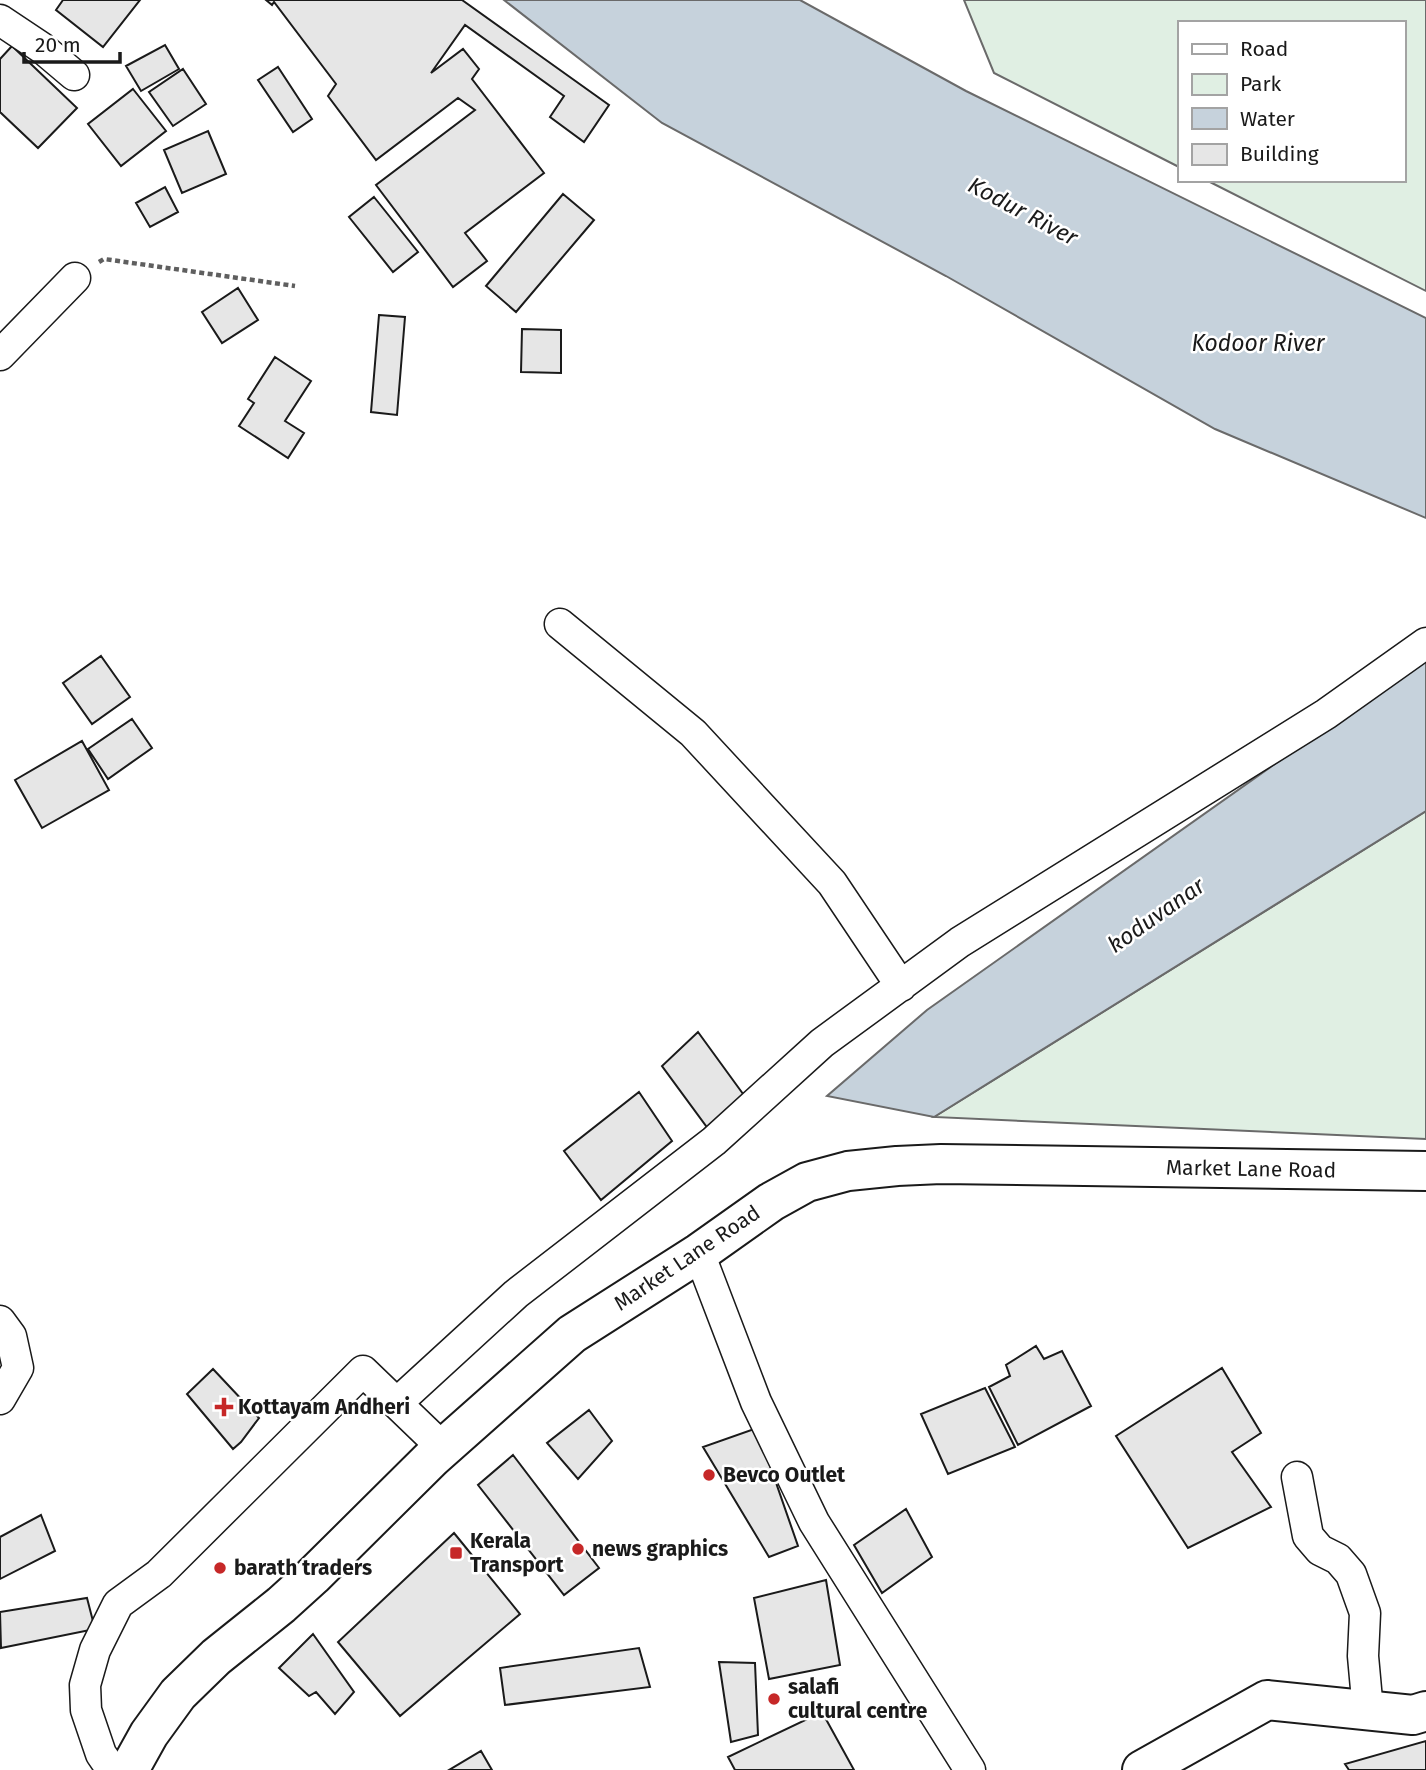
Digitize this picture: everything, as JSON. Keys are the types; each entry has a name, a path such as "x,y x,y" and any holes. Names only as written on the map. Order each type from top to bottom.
{"main road":[{"name":"Market Lane Road","path":"129,1770 149,1734 178,1694 216,1657 313,1576 443,1448 572,1334 699,1253 771,1202 807,1182 848,1171 941,1164 1426,1171"},
{"path":"1142,1770 1267,1700 1413,1715 1426,1711"}],"street":[{"path":"0,20 42,48 74,75"},
{"path":"0,355 75,278"},
{"path":"560,624 693,733 832,883 901,986"},
{"path":"397,1403 516,1294 714,1141 822,1044 960,942 1326,714 1426,643"},
{"path":"699,1253 756,1402 814,1522 970,1770"},
{"path":"0,1321 11,1336 18,1368 0,1399"},
{"path":"111,1770 101,1754 86,1710 85,1685 95,1650 118,1604 159,1574 363,1371 443,1448"},
{"path":"1297,1477 1308,1536 1320,1550 1338,1559 1350,1574 1365,1613 1363,1656 1368,1711"}],"path":[{"path":"75,278 104,259 295,286"}],"green space":[{"path":"964,0 1426,0 1426,291 1210,182 1405,182 1405,21 1178,21 1178,166 994,73"},
{"path":"1426,811 1426,1139 934,1117"}],"water":[{"name":"Kodoor River","path":"504,0 800,0 966,91 1426,318 1426,518 1215,429 946,276 662,123"},
{"name":"koduvanar","path":"1426,657 1426,811 934,1117 827,1096 927,1010"}],"building":[{"path":"63,0 140,0 103,47 56,10"},
{"path":"266,0 462,0 609,105 584,142 550,117 564,96 465,25 431,73 463,49 479,69 472,79 544,173 465,233 487,261 453,287 376,185 475,110 458,98 376,160 328,96 336,84 274,2 272,5"},
{"path":"165,45 179,69 141,91 126,66"},
{"path":"12,46 77,108 38,148 0,112 0,59"},
{"path":"278,67 312,119 293,132 258,80"},
{"path":"183,69 206,104 173,126 149,92"},
{"path":"133,89 166,131 121,166 88,124"},
{"path":"208,131 226,174 182,193 164,150"},
{"path":"165,187 178,212 150,227 136,203"},
{"path":"563,194 594,220 516,312 486,286"},
{"path":"374,197 418,252 393,272 349,217"},
{"path":"238,288 258,320 222,343 202,312"},
{"path":"379,315 405,317 397,415 371,412"},
{"path":"522,329 561,330 561,373 521,372"},
{"path":"275,357 311,381 285,421 304,433 288,458 239,426 254,403 248,399"},
{"path":"101,656 130,697 92,724 63,683"},
{"path":"132,719 152,748 108,779 88,749"},
{"path":"82,741 109,790 42,828 15,780"},
{"path":"698,1032 746,1098 709,1130 662,1066"},
{"path":"639,1092 672,1141 601,1200 564,1151"},
{"path":"1036,1346 1044,1359 1062,1351 1091,1406 1018,1445 989,1387 1010,1376 1006,1365"},
{"path":"1222,1368 1261,1433 1232,1452 1271,1507 1188,1548 1116,1436"},
{"name":"Kottayam Andheri","path":"213,1369 259,1418 233,1449 187,1394"},
{"path":"985,1388 1015,1447 948,1474 921,1414"},
{"path":"589,1410 612,1441 578,1479 547,1443"},
{"path":"757,1428 798,1546 769,1557 703,1447"},
{"path":"513,1455 599,1568 564,1595 478,1485"},
{"path":"906,1509 932,1557 882,1593 854,1545"},
{"path":"41,1515 55,1551 0,1579 0,1537"},
{"path":"454,1533 520,1614 400,1716 338,1642"},
{"path":"826,1580 840,1665 769,1679 754,1598"},
{"path":"87,1598 95,1629 1,1648 0,1612"},
{"path":"313,1634 354,1692 335,1714 316,1692 309,1696 279,1668"},
{"path":"639,1648 650,1687 505,1705 500,1668"},
{"path":"719,1662 755,1663 758,1735 731,1742"},
{"path":"822,1712 854,1770 735,1770 728,1757"},
{"path":"1426,1741 1426,1770 1349,1770 1345,1764"},
{"path":"481,1751 492,1770 449,1770"}],"place":[{"name":"Kottayam Andheri","path":"224,1407"},
{"name":"Bevco Outlet","path":"709,1475"},
{"name":"news graphics","path":"578,1549"},
{"name":"Kerala Transport","path":"456,1553"},
{"name":"barath traders","path":"220,1568"},
{"name":"salafi cultural centre","path":"774,1699"}],"water label":[{"name":"Kodur River","path":"1023,211"}]}
